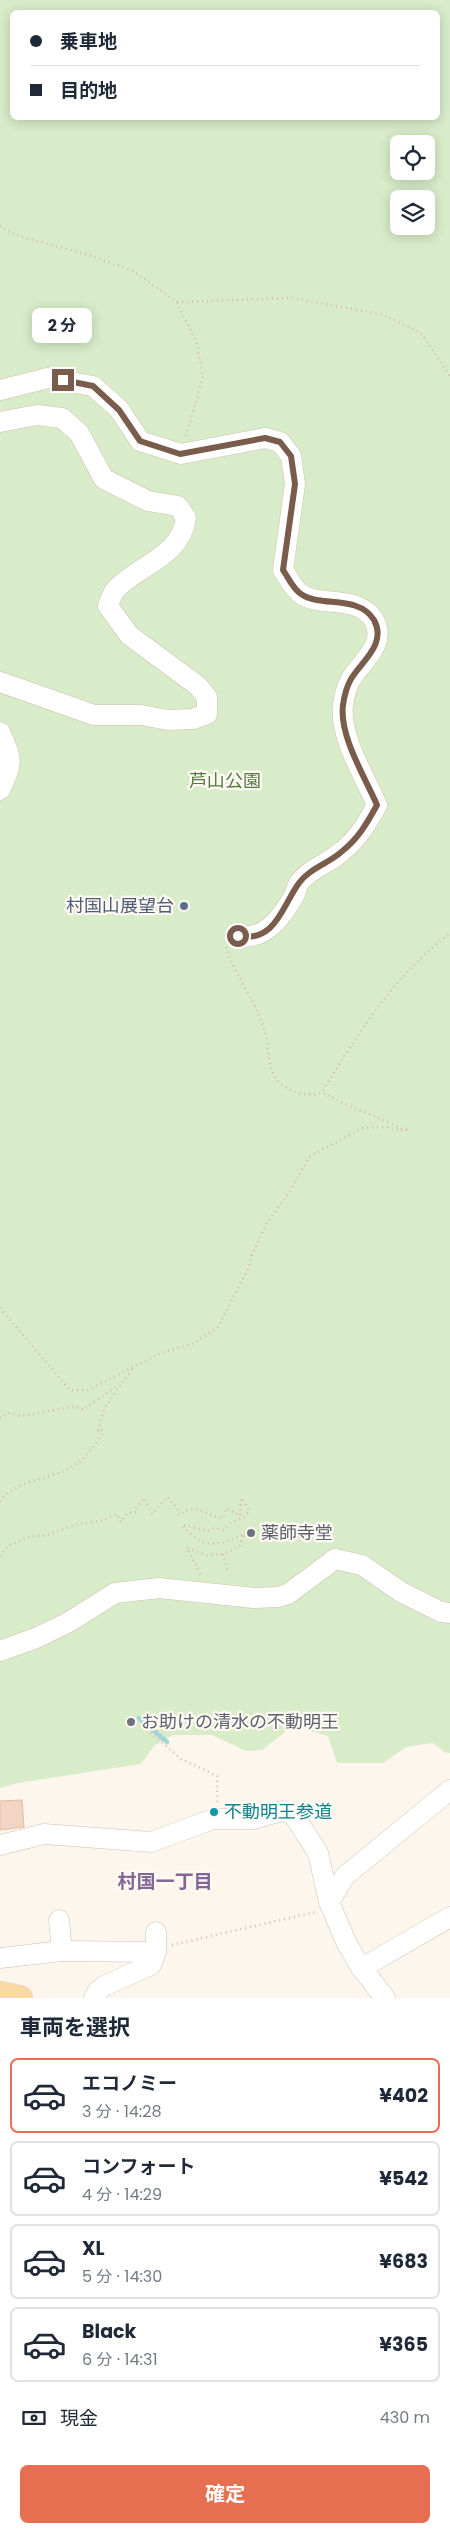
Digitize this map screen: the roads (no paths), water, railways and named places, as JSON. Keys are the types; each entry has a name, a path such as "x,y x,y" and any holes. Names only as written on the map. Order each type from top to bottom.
{"main road":[{"path":"0,1994 20,1998"}],"street":[{"path":"0,390 48,378 93,386 119,410 140,441 180,454 265,438 280,442 291,456 295,484 283,570 298,593 312,600 341,601 359,609 372,618 378,630 376,645 350,680 343,706 352,749 377,805 366,828 340,853 312,871 299,883 285,910 266,931 255,937 238,936"},
{"path":"0,422 38,415 62,418 79,433 104,478 148,500 178,506 186,518 184,532 174,545 116,589 108,606 128,635 198,686 207,697 207,714 193,719 168,720 141,715 94,716 0,682"},
{"path":"0,732 9,752 12,765 0,790"},
{"path":"0,1651 36,1638 70,1622 115,1593 159,1588 254,1598 278,1597 294,1590 335,1559 362,1565 401,1592 441,1612 450,1613"},
{"path":"330,1904 337,1887 352,1869 450,1790"},
{"path":"0,1845 44,1834 151,1842 217,1819 254,1819 282,1811 293,1814 318,1853 330,1904 347,1944 362,1968 385,1998"},
{"path":"362,1968 450,1917"},
{"path":"59,1920 62,1951"},
{"path":"0,1958 62,1951 156,1945 152,1965 104,1986 94,1998"}],"waterway":[{"path":"139,1718 167,1742"}],"place":[{"name":"村国山展望台","path":"184,906"},
{"name":"薬師寺堂","path":"251,1533"},
{"name":"お助けの清水の不動明王","path":"131,1722"},
{"name":"不動明王参道","path":"214,1812"}],"district":[{"name":"村国一丁目","path":"165,1881"}],"park label":[{"name":"芦山公園","path":"225,781"}]}
